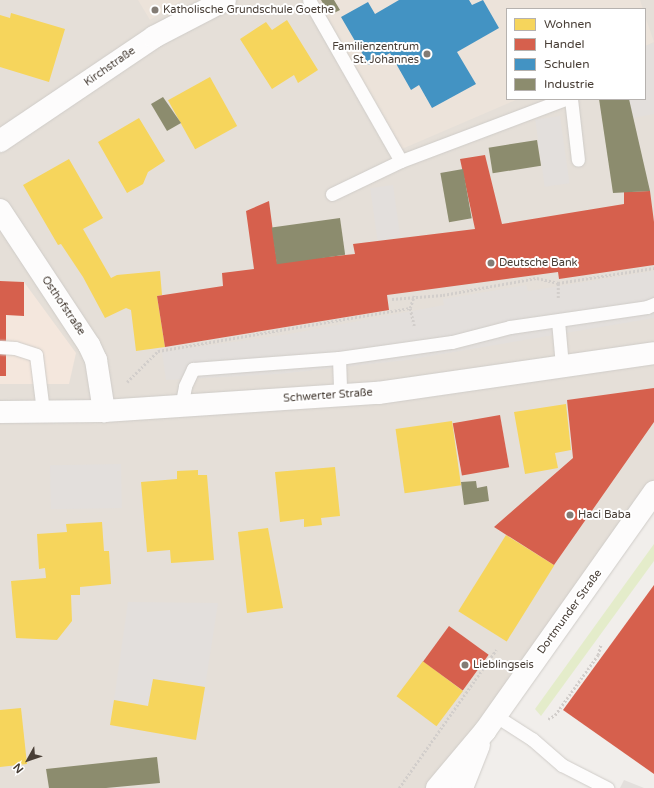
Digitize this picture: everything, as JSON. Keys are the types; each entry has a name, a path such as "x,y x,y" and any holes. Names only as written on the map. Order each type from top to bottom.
{"street":[{"name":"Kirchstraße","path":"0,141 154,36 225,0"},
{"name":"Osthofstraße","path":"0,210 89,345 96,360 104,411"},
{"name":"Schwerter Straße","path":"0,412 104,411 378,393 654,353"},
{"name":"Dortmunder Straße","path":"437,788 491,724 654,492"},
{"name":"Dortmunder Straße","path":"462,788 491,724"}],"lane":[{"path":"308,0 401,161"},
{"path":"332,194 401,161 562,100"},
{"path":"571,100 578,160"},
{"path":"181,406 185,386 192,369 339,358 452,342 510,327 648,307 654,304"},
{"path":"558,321 562,366"},
{"path":"0,347 15,348 36,355 43,411"},
{"path":"339,358 340,395"},
{"path":"491,724 532,740 562,765 607,788"}],"path":[{"path":"392,299 443,294 537,278 558,283 654,268"},
{"path":"127,382 158,351 390,313 410,308 414,296"},
{"path":"548,719 555,715 598,655 601,644"},
{"path":"399,788 496,650"}],"shaded area":[{"path":"0,0 654,0 654,490 437,788 0,788"},
{"name":"Katholische Grundschule Goethe","path":"138,0 182,0 150,20"},
{"name":"Familienzentrum St. Johannes","path":"315,0 640,0 643,8 506,8 506,100 516,100 402,149"},
{"path":"646,19 654,42 646,46"},
{"path":"654,43 654,114 633,118 629,100 646,100 646,46"},
{"path":"560,116 569,183 545,187 535,119"},
{"path":"393,185 400,237 378,241 370,188"},
{"path":"654,271 654,318 407,360 279,374 166,380 162,352 289,334 444,305 443,299 526,285 528,291"},
{"path":"0,281 24,282 76,353 69,384 0,384"},
{"path":"121,464 122,508 51,509 50,465"},
{"path":"128,602 218,603 205,687 153,679 148,706 114,700"},
{"path":"624,780 644,788 620,788"}],"green space":[{"path":"654,544 654,561 541,716 535,709"}],"building: Wohnen":[{"path":"11,13 65,29 49,82 0,67 0,15 10,18"},
{"path":"287,20 318,70 298,83 294,75 272,89 240,39 266,22 272,30"},
{"path":"210,77 237,126 195,149 168,100"},
{"path":"139,118 165,161 148,172 143,184 127,193 98,142"},
{"path":"69,159 103,218 83,229 111,278 117,275 160,271 162,295 157,296 165,347 136,351 131,310 126,308 105,318 83,277 61,244 58,245 23,185"},
{"path":"566,404 571,450 555,453 558,468 525,474 514,412"},
{"path":"452,421 461,485 405,493 396,429"},
{"path":"335,467 340,516 321,518 322,525 304,527 304,519 280,522 275,472"},
{"path":"198,470 198,475 207,475 214,560 171,563 170,550 147,552 141,482 177,479 177,471"},
{"path":"102,522 104,551 109,551 111,584 80,587 80,595 71,595 72,621 57,640 16,638 11,581 46,578 45,568 39,569 37,534 67,532 66,524"},
{"path":"268,528 283,608 247,613 238,532"},
{"path":"506,535 554,565 507,642 458,611"},
{"path":"423,661 463,691 436,726 397,696"},
{"path":"153,679 205,687 196,740 110,725 114,700 148,706"},
{"path":"21,708 27,764 0,767 0,710"}],"building: Handel":[{"path":"485,155 502,224 624,204 624,192 650,191 654,222 654,265 559,279 558,272 387,295 389,310 165,347 157,296 223,286 222,273 254,269 246,211 269,201 277,262 355,254 353,244 475,229 460,159"},
{"path":"0,281 24,282 24,316 6,315 6,376 0,376"},
{"path":"654,388 654,422 554,565 494,527 573,458 567,400"},
{"path":"500,415 509,467 462,476 453,423"},
{"path":"654,585 654,774 563,710"},
{"path":"449,626 489,655 463,690 423,662"}],"building: Schulen":[{"path":"399,0 469,0 472,5 483,0 499,28 457,52 476,84 432,108 419,85 411,90 390,53 369,65 341,17 368,2 375,14"}],"building: Industrie":[{"path":"321,0 334,0 340,10 330,15"},
{"path":"163,97 181,123 167,131 151,104"},
{"path":"599,100 629,100 650,191 613,193"},
{"path":"537,140 541,166 493,173 489,148"},
{"path":"463,169 472,218 449,222 440,173"},
{"path":"340,218 345,255 277,264 272,228"},
{"path":"476,481 477,488 487,486 489,501 464,505 461,482"},
{"path":"157,757 160,783 106,788 49,788 46,769"}],"place":[{"name":"Katholische Grundschule Goethe","path":"155,10"},
{"name":"Familienzentrum St. Johannes","path":"427,54"},
{"name":"Deutsche Bank","path":"491,263"},
{"name":"Haci Baba","path":"570,515"},
{"name":"Lieblingseis","path":"465,665"}]}
